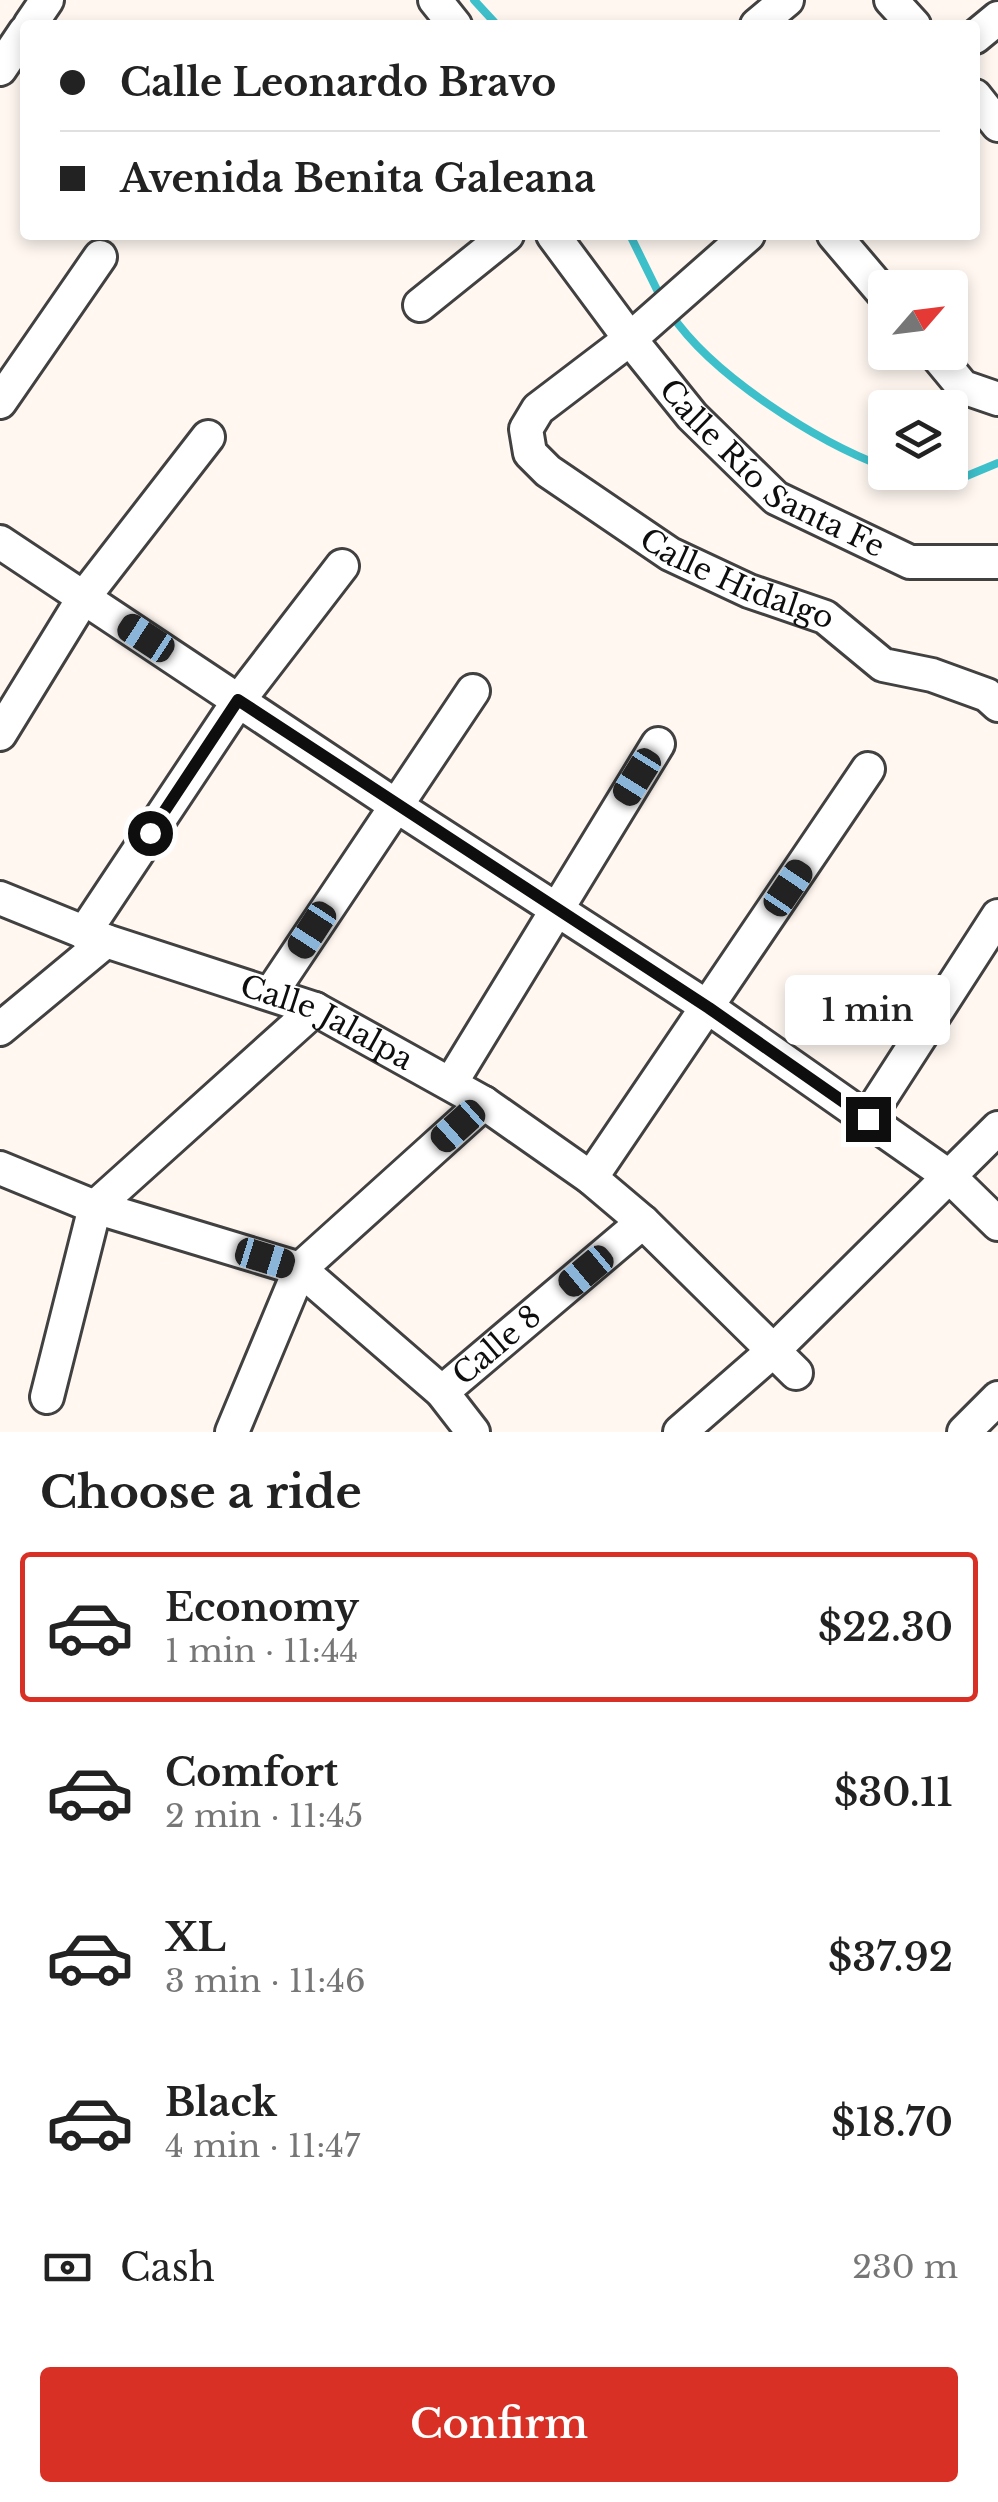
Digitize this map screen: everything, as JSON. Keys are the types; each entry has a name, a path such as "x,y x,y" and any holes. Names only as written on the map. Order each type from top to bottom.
{"street":[{"path":"435,0 451,20"},
{"path":"763,20 787,0"},
{"path":"891,0 909,20"},
{"path":"0,68 20,39"},
{"path":"980,102 998,125"},
{"path":"420,305 501,240"},
{"name":"Calle Río Santa Fe","path":"557,240 636,334 692,416 776,498 910,562 998,562"},
{"path":"636,334 742,240"},
{"path":"838,240 868,275"},
{"path":"0,402 100,256"},
{"name":"Calle Hidalgo","path":"636,334 538,409 526,430 530,453 548,471 670,554 749,591 825,617 883,664 969,688 987,695 998,705"},
{"path":"949,370 964,387 998,399"},
{"path":"0,734 84,597 208,437"},
{"path":"0,542 709,1008 950,1177 998,1224"},
{"path":"0,1029 95,937 238,700 342,566"},
{"path":"271,993 474,691"},
{"path":"451,1083 658,744"},
{"path":"592,1178 868,768"},
{"name":"Calle Jalalpa","path":"0,898 95,937 315,1009 451,1083 592,1178 644,1222 785,1361"},
{"path":"868,1119 998,916"},
{"path":"47,1396 94,1206 315,1009"},
{"path":"232,1432 300,1269 484,1103"},
{"path":"680,1432 785,1361 998,1128"},
{"path":"0,1168 94,1206 300,1269 442,1392 473,1432"},
{"name":"Calle 8","path":"442,1392 644,1222"},
{"path":"964,1432 998,1398"}],"waterway":[{"path":"474,0 492,20"},
{"path":"632,240 661,298"},
{"path":"671,314 689,337 739,383 798,424 868,460"},
{"path":"968,475 998,463"}],"route":[{"path":"150,833 238,700 709,1008 868,1119"}]}
